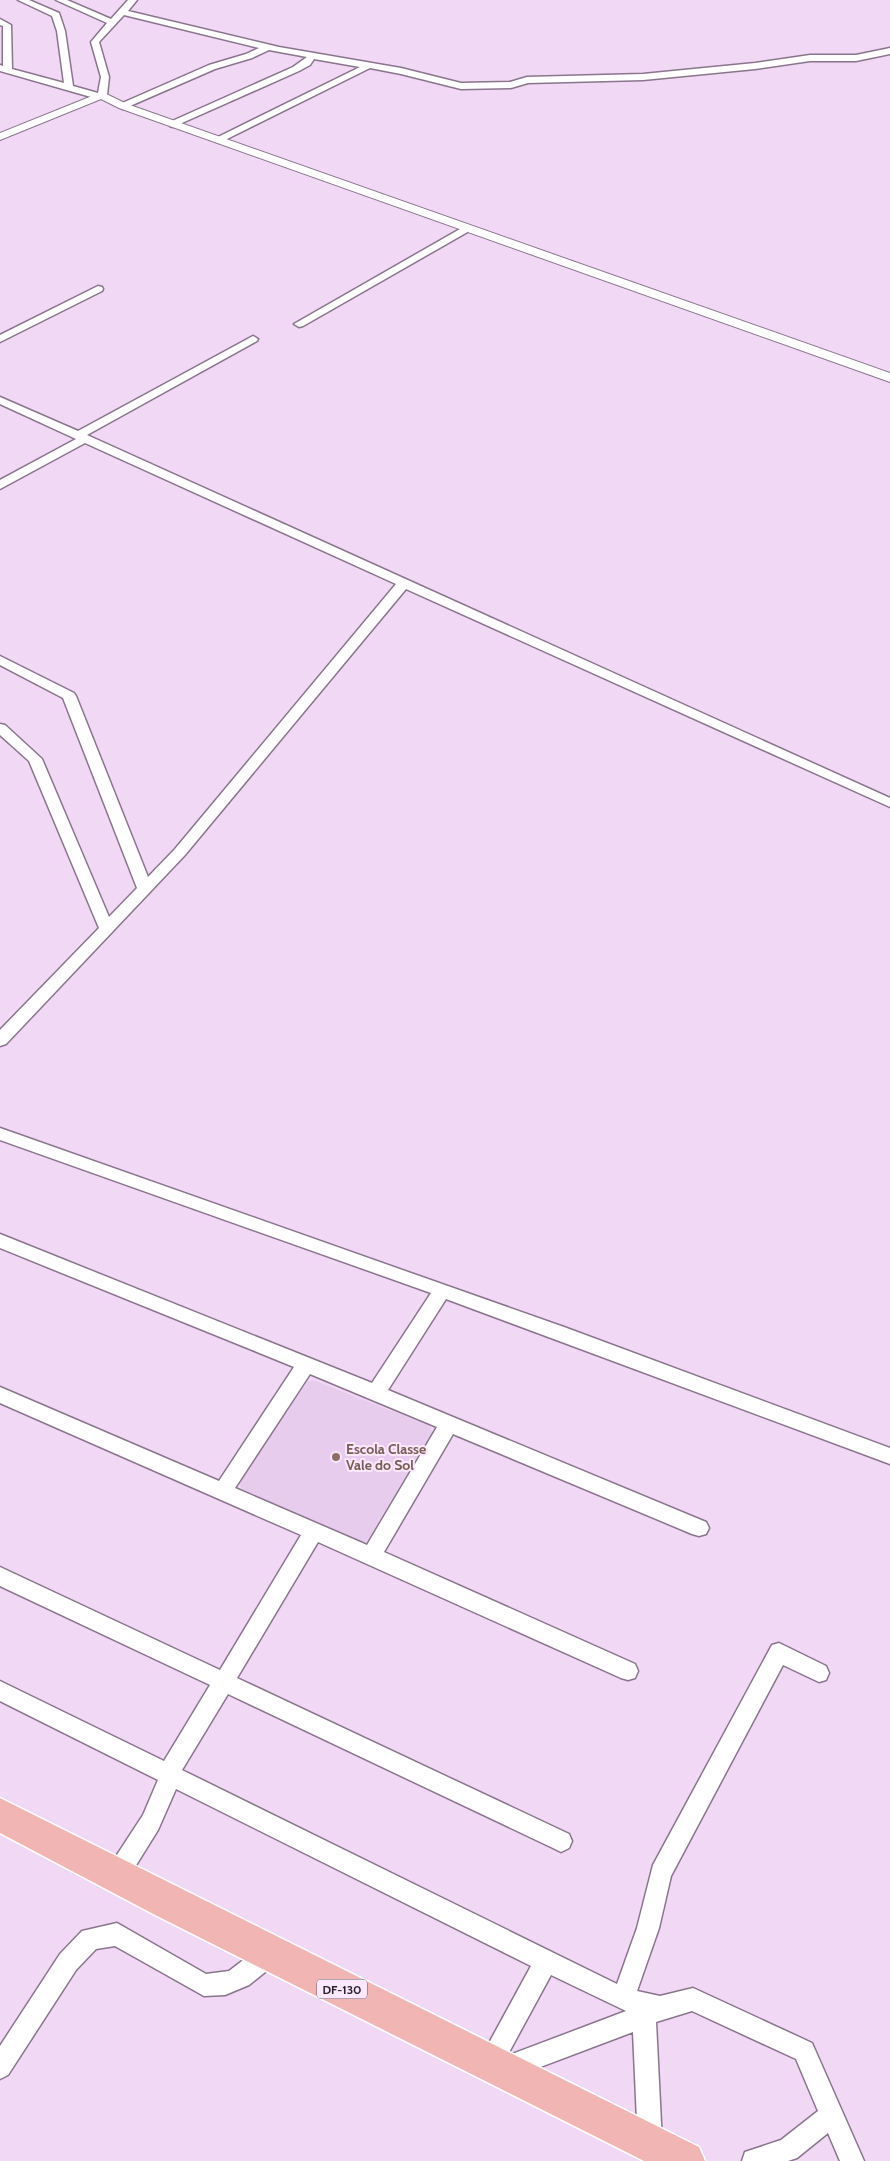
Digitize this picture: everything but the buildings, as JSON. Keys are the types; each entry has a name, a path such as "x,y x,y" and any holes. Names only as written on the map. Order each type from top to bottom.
{"main road":[{"name":"DF-130","path":"0,1815 685,2161"}],"street":[{"path":"22,0 56,15 61,31 69,87"},
{"path":"60,0 111,22"},
{"path":"100,95 105,77 95,42 111,22 133,0"},
{"path":"123,12 268,47 402,71 461,86 492,87 511,85 527,80 643,77 755,66 810,58 856,58 890,51"},
{"path":"0,22 7,25 4,69 100,95 122,106 890,378"},
{"path":"122,106 212,67 248,56 268,47"},
{"path":"173,124 296,69 307,63 312,56"},
{"path":"219,140 368,66"},
{"path":"0,137 100,95"},
{"path":"299,324 467,228"},
{"path":"0,340 98,289"},
{"path":"0,485 253,339"},
{"path":"0,400 890,803"},
{"path":"0,1040 180,852 404,582"},
{"path":"0,660 69,696 145,889"},
{"path":"0,728 6,740 35,759 107,930"},
{"path":"0,1134 442,1290 759,1405 890,1456"},
{"path":"0,1241 306,1364 699,1528"},
{"path":"376,1393 442,1290"},
{"path":"222,1492 306,1364"},
{"path":"0,1395 371,1556 628,1671"},
{"path":"371,1556 449,1423"},
{"path":"117,1875 141,1838 173,1766 314,1531"},
{"path":"0,1576 561,1841"},
{"path":"623,1999 648,1928 661,1874 779,1652 819,1673"},
{"path":"0,1691 652,2012"},
{"path":"0,2067 68,1962 90,1939 117,1934 204,1985 219,1986 234,1982 271,1953"},
{"path":"497,2066 547,1960"},
{"path":"497,2066 693,1999 804,2051 852,2161"},
{"path":"650,2143 652,2012"},
{"path":"754,2161 788,2149 831,2116"}],"shaded area":[{"name":"Escola Classe Vale do Sol","path":"313,1380 430,1426 432,1432 367,1541 361,1542 242,1489 238,1482 308,1381"}],"place":[{"name":"Escola Classe Vale do Sol","path":"336,1457"}]}
